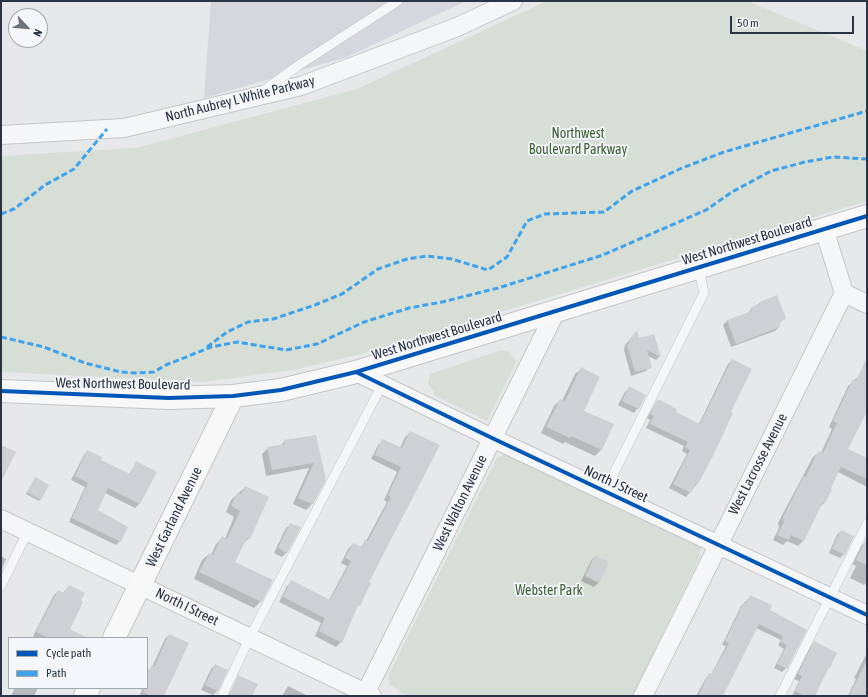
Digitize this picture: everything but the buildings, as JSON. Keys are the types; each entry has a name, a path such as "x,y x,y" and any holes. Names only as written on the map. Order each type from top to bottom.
{"main road":[{"name":"West Northwest Boulevard","path":"1,391 169,398 234,396 281,390 356,372 867,216"},
{"name":"West Garland Avenue","path":"114,637 234,396"}],"street":[{"name":"North Aubrey L White Parkway","path":"1,135 124,128 300,86 457,27 513,1"},
{"path":"824,229 844,293 867,304"},
{"name":"West Lacrosse Avenue","path":"643,696 844,293"},
{"name":"West Walton Avenue","path":"367,695 492,438 556,311"},
{"name":"North J Street","path":"356,372 867,615"},
{"name":"North I Street","path":"1,519 140,584 367,695"}],"lane":[{"path":"254,97 299,65 398,1"},
{"path":"605,491 704,293 699,268"},
{"path":"222,696 250,637 382,385"},
{"path":"780,696 867,524"},
{"path":"1,586 28,531"}],"shaded area":[{"path":"211,1 466,1 347,57 204,98"}],"green space":[{"name":"Northwest Boulevard Parkway","path":"547,1 747,1 867,51 867,201 365,353 293,370 202,382 1,372 1,156 136,148 357,89"},
{"path":"501,350 507,351 517,361 487,421 433,395 434,392 428,384 430,374"},
{"name":"Webster Park","path":"505,454 511,455 701,547 700,557 632,696 408,696 390,685 388,676 496,459"}],"marked path":[{"path":"207,347 227,332 248,322 273,319 315,305 342,294 378,269 407,259 427,256 452,259 488,270 507,257 527,221 545,214 604,212 632,191 682,168 724,152 867,111"},
{"path":"1,214 14,209 45,185 74,169 107,129"},
{"path":"1,337 44,347 85,363 121,372 134,373 154,372 166,365 211,347 237,342 286,350 317,344 364,322 409,308 442,302 498,288 603,255 706,210 732,192 771,171 805,162 833,157 867,159"}],"cycle path":[{"path":"1,391 169,398 233,396 281,390 356,372 867,216"},
{"path":"356,372 867,615"}]}
